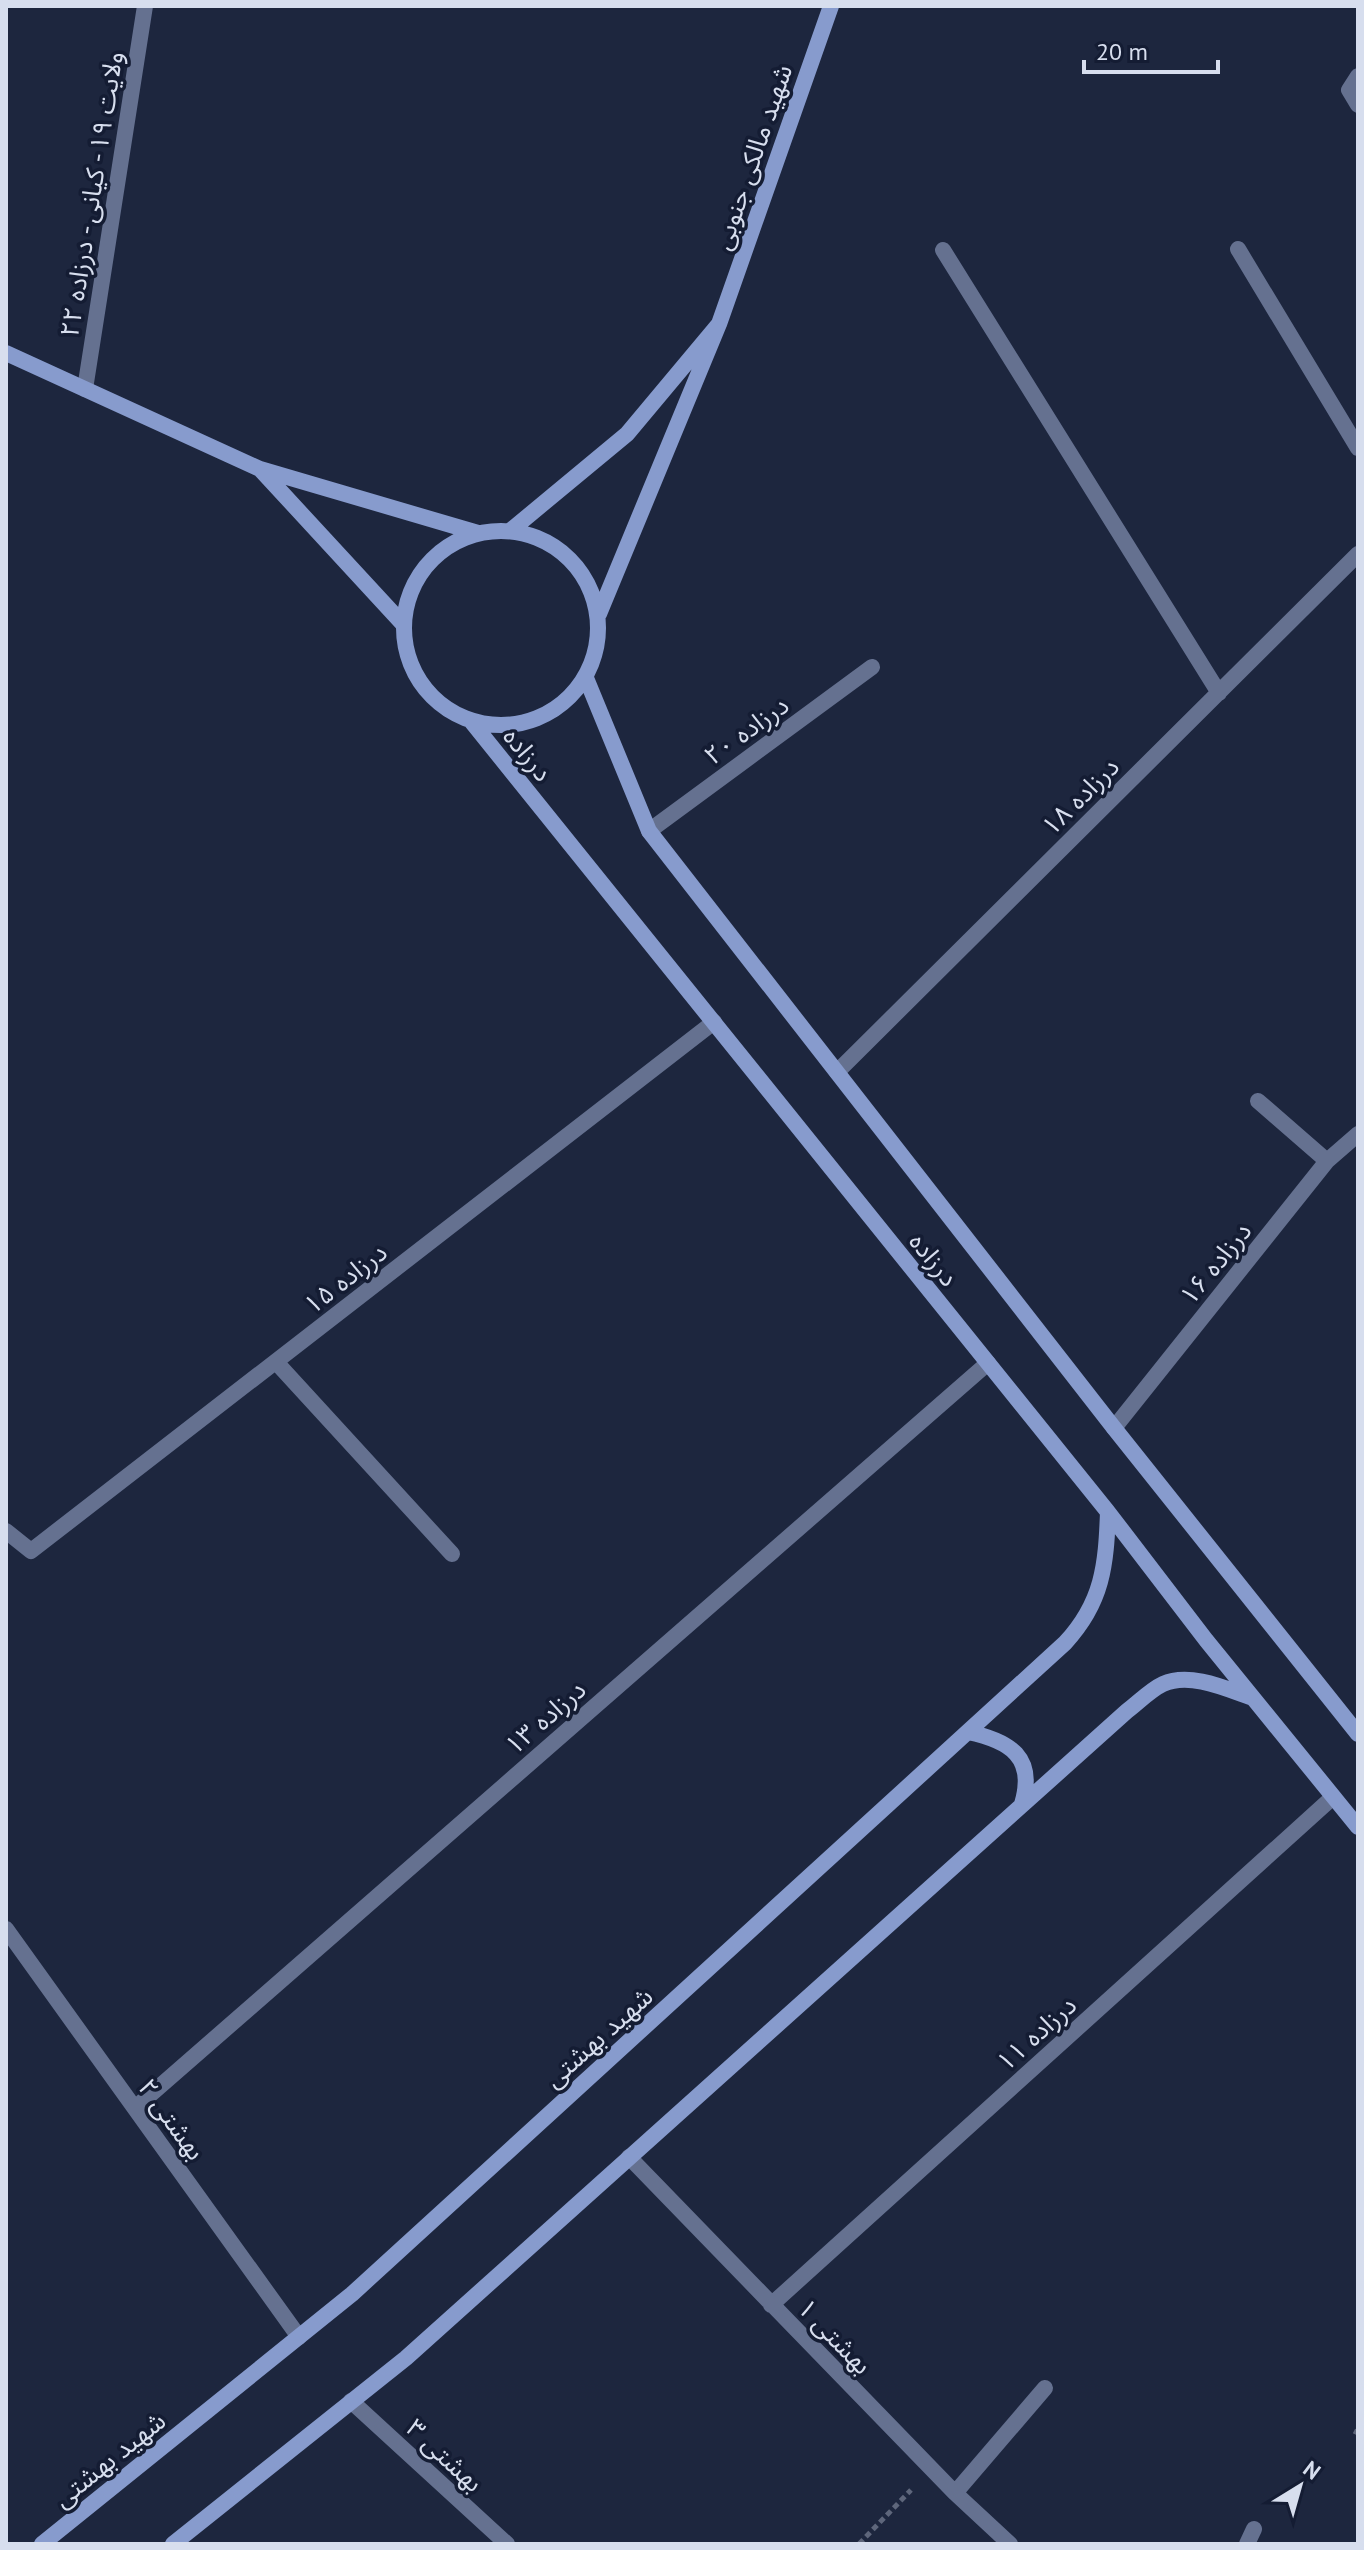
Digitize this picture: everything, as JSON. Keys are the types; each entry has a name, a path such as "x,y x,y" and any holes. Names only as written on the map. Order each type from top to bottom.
{"main road":[{"name":"شهید مالکی جنوبی","path":"599,614 719,324 831,6"},
{"path":"510,531 627,434 719,324"},
{"path":"6,353 260,469 478,533"},
{"path":"260,469 403,624"},
{"path":"510,531 542,539 568,557 589,583 599,614 598,647 586,678 565,703 536,720 504,727 471,721 443,707 420,684 407,655 403,624 409,593 425,565 449,544 478,533 510,531"},
{"name":"درزاده","path":"586,678 649,831 1114,1428 1358,1734"},
{"name":"درزاده","path":"471,721 1358,1827"},
{"name":"شهید بهشتی","path":"42,2544 364,2284 968,1732 1083,1623 1102,1576 1108,1512"},
{"path":"173,2544 406,2358 1127,1711 1161,1685 1178,1679 1219,1686 1253,1698"},
{"path":"968,1732 998,1740 1018,1755 1027,1779 1022,1805"}],"street":[{"name":"ولایت ۱۹ - کیانی - درزاده ۲۲","path":"85,389 145,6"},
{"path":"1358,76 1349,90 1358,105"},
{"path":"1238,249 1358,448"},
{"path":"943,250 1219,693"},
{"name":"درزاده ۱۸","path":"837,1072 1358,554"},
{"name":"درزاده ۲۰","path":"649,831 872,667"},
{"name":"درزاده ۱۵","path":"6,1531 31,1551 714,1022"},
{"path":"1258,1101 1327,1161"},
{"name":"درزاده ۱۶","path":"1114,1428 1327,1161 1358,1134"},
{"path":"276,1362 452,1554"},
{"name":"درزاده ۱۳","path":"135,2108 988,1363"},
{"name":"درزاده ۱۱","path":"771,2305 1333,1797"},
{"name":"بهشتی ۲","path":"6,1929 299,2337"},
{"name":"بهشتی ۱","path":"629,2157 931,2469 1010,2544"},
{"path":"955,2493 1045,2388"},
{"name":"بهشتی ۳","path":"351,2401 507,2544"}],"path":[{"path":"859,2544 931,2469"}]}
